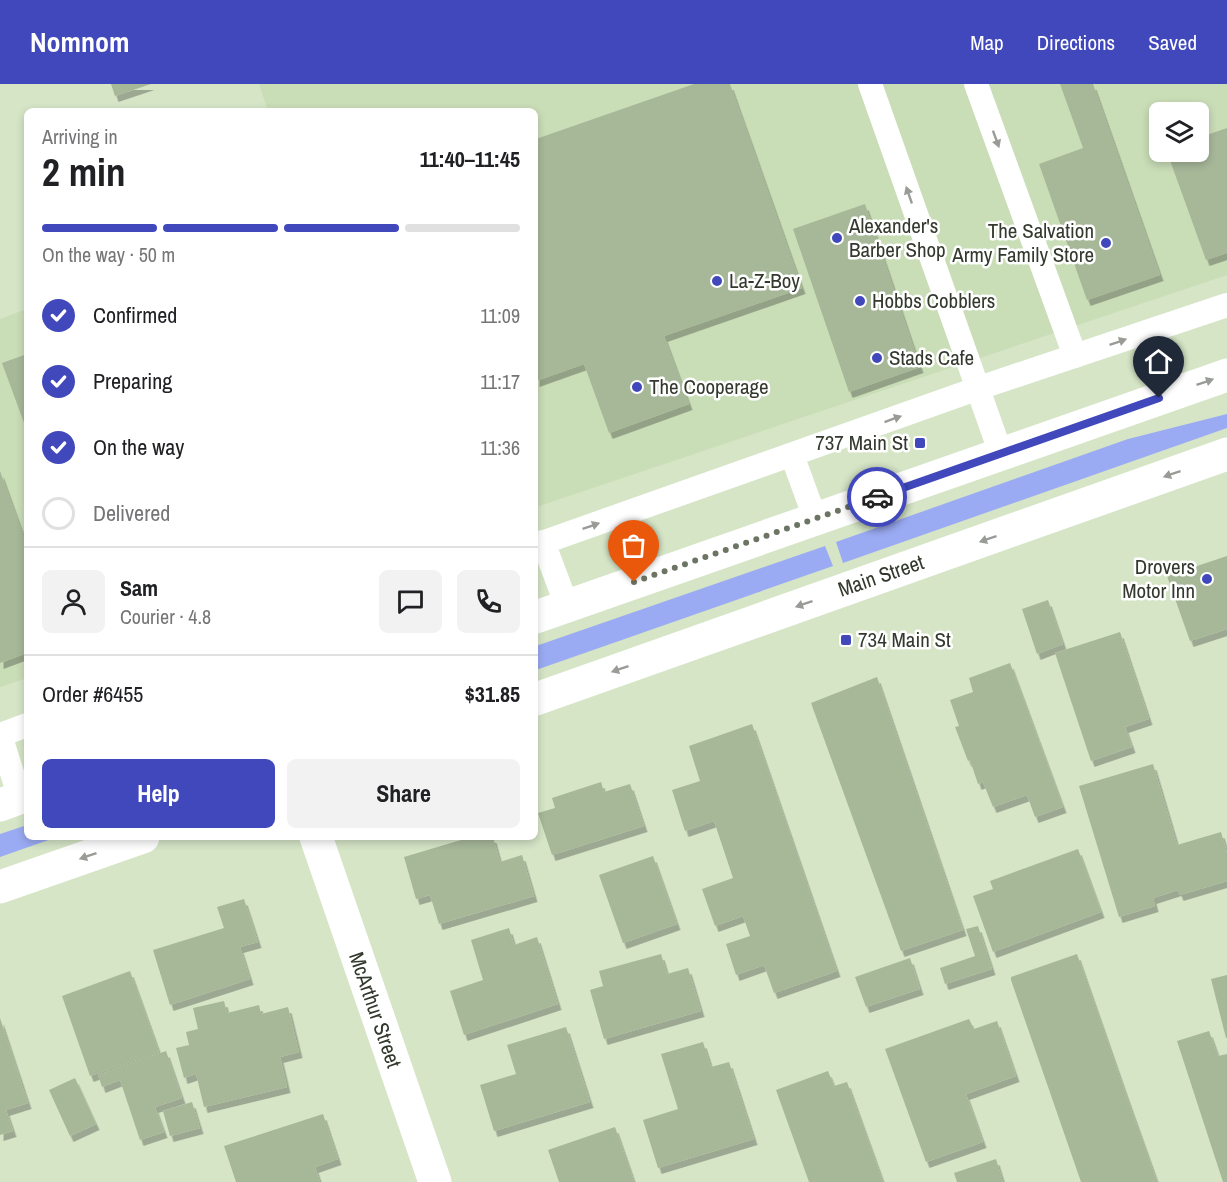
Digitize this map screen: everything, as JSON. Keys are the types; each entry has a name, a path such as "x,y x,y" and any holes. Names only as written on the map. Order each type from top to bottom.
{"main road":[{"path":"538,616 1227,375"},
{"name":"Main Street","path":"538,698 1227,454"},
{"path":"0,887 134,840"},
{"name":"McArthur Street","path":"317,840 435,1182"}],"lane":[{"path":"870,84 1001,453"},
{"path":"976,84 1075,356"},
{"path":"567,606 539,544 979,388 1227,305"},
{"path":"792,455 815,518"},
{"path":"16,799 0,735 24,726"}],"shaded area":[{"path":"259,84 1227,84 1227,275 538,506 538,108 267,108"},
{"path":"24,310 24,679 0,687 0,319"},
{"path":"1227,414 1227,428 843,563 836,542 1128,439"},
{"path":"825,546 833,566 538,669 538,645"},
{"path":"24,826 24,840 48,840 0,857 0,834"}],"building":[{"path":"111,84 151,84 115,96"},
{"path":"694,84 730,84 802,288 664,336 689,404 609,433 584,364 538,380 538,138"},
{"path":"1060,84 1093,84 1160,275 1087,300 1039,164 1083,148"},
{"path":"1227,128 1227,253 1206,260 1171,162 1209,162 1209,134"},
{"path":"865,204 920,367 849,392 793,229"},
{"path":"24,355 24,423 2,363"},
{"path":"0,471 24,538 24,654 0,663"},
{"path":"1227,556 1227,629 1190,641 1167,576"},
{"path":"1048,600 1063,644 1037,654 1022,609"},
{"path":"1120,632 1149,719 1125,727 1132,747 1091,761 1055,653"},
{"path":"1010,663 1063,807 1035,817 1027,795 993,807 983,782 978,784 970,760 968,761 955,727 959,726 950,700 973,692 969,678"},
{"path":"877,677 963,930 901,951 811,703"},
{"path":"752,724 837,971 774,993 764,965 736,975 726,944 750,936 743,916 715,926 702,889 733,878 714,821 685,831 672,790 700,781 689,746"},
{"path":"1153,764 1177,845 1221,832 1227,853 1227,881 1180,895 1178,890 1153,898 1155,906 1119,917 1079,786"},
{"path":"601,782 604,792 630,784 644,826 552,855 538,813 555,808 552,798"},
{"path":"461,840 494,840 500,862 522,855 534,896 439,924 430,895 416,899 404,857"},
{"path":"1078,849 1101,912 993,952 973,896 993,889 990,881"},
{"path":"653,856 677,924 623,943 599,875"},
{"path":"244,899 258,942 240,947 250,979 170,1005 153,950 224,928 217,907"},
{"path":"978,926 992,969 945,984 940,968 975,956 966,929"},
{"path":"509,928 514,945 537,937 558,1004 464,1035 450,991 483,980 471,940"},
{"path":"661,954 667,974 688,968 701,1011 604,1039 590,990 603,986 599,971"},
{"path":"1077,954 1157,1182 1081,1182 1011,980 1011,977"},
{"path":"910,958 920,989 866,1007 855,977"},
{"path":"130,971 159,1052 90,1076 62,996"},
{"path":"1227,975 1227,1038 1226,1038 1211,979"},
{"path":"224,1001 227,1013 259,1005 261,1014 288,1007 299,1052 280,1057 287,1087 204,1107 196,1074 184,1078 176,1048 189,1045 186,1032 198,1029 193,1008"},
{"path":"0,1018 28,1103 6,1110 13,1131 0,1135"},
{"path":"969,1019 974,1029 997,1021 1016,1076 966,1094 983,1142 926,1162 885,1049"},
{"path":"566,1027 590,1102 494,1131 480,1085 516,1074 507,1045"},
{"path":"1209,1031 1218,1056 1227,1054 1227,1182 1223,1182 1177,1041"},
{"path":"703,1042 711,1067 729,1062 754,1139 658,1168 643,1120 678,1109 661,1054"},
{"path":"166,1051 182,1098 155,1107 164,1132 140,1140 120,1080 102,1087 98,1075"},
{"path":"828,1071 834,1086 847,1082 883,1182 809,1182 776,1090"},
{"path":"75,1078 96,1124 70,1136 49,1090"},
{"path":"192,1102 200,1128 170,1136 163,1111"},
{"path":"323,1114 338,1159 315,1167 320,1182 236,1182 224,1146"},
{"path":"615,1127 634,1182 559,1182 548,1150"},
{"path":"996,1159 1003,1182 957,1182 954,1173"}],"way so far":[{"path":"634,582 877,497"}],"place":[{"name":"Alexander's Barber Shop","path":"837,238"},
{"name":"The Salvation Army Family Store","path":"1106,243"},
{"name":"La-Z-Boy","path":"717,281"},
{"name":"Hobbs Cobblers","path":"860,301"},
{"name":"Stads Cafe","path":"877,358"},
{"name":"The Cooperage","path":"637,387"},
{"name":"737 Main St","path":"920,443"},
{"name":"Drovers Motor Inn","path":"1207,579"},
{"name":"734 Main St","path":"846,640"}],"route":[{"path":"877,497 1159,398"}]}
